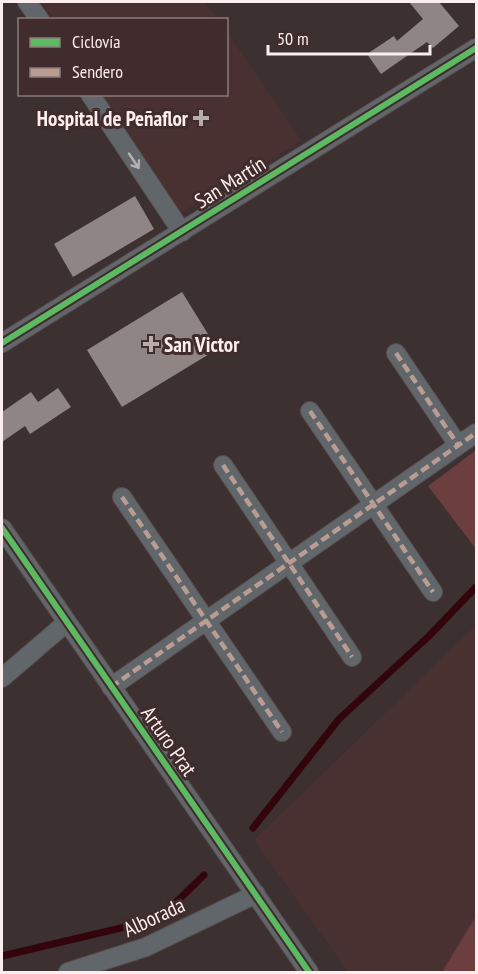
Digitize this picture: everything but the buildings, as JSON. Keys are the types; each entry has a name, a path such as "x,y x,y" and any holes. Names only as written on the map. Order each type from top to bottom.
{"street":[{"path":"27,2 39,18"},
{"name":"San Martín","path":"2,343 477,48"},
{"path":"91,96 182,231"},
{"path":"396,353 459,446"},
{"path":"310,411 433,592"},
{"path":"111,687 477,433"},
{"path":"223,465 352,657"},
{"path":"122,497 282,732"},
{"name":"Arturo Prat","path":"2,528 309,972"},
{"path":"2,678 66,623"},
{"name":"Alborada","path":"68,972 146,947 256,894"}],"shaded area":[{"path":"41,2 205,2 217,18 52,18"},
{"name":"Hospital de Peñaflor","path":"228,33 302,141 179,214 102,96 228,96"},
{"path":"476,450 476,549 428,486"},
{"path":"476,625 476,916 442,972 348,972 254,840"},
{"path":"476,916 476,972 442,972"}],"waterway":[{"path":"253,828 339,719 429,636 476,587"},
{"path":"2,956 159,919 204,875"}],"marked path":[{"path":"396,353 458,445"},
{"path":"310,411 433,592"},
{"path":"111,687 476,433"},
{"path":"223,465 352,657"},
{"path":"122,497 282,732"}],"cycle path":[{"path":"2,343 476,48"},
{"path":"2,528 309,972"}],"place":[{"name":"Hospital de Peñaflor","path":"201,118"},
{"name":"San Victor","path":"151,344"}]}
